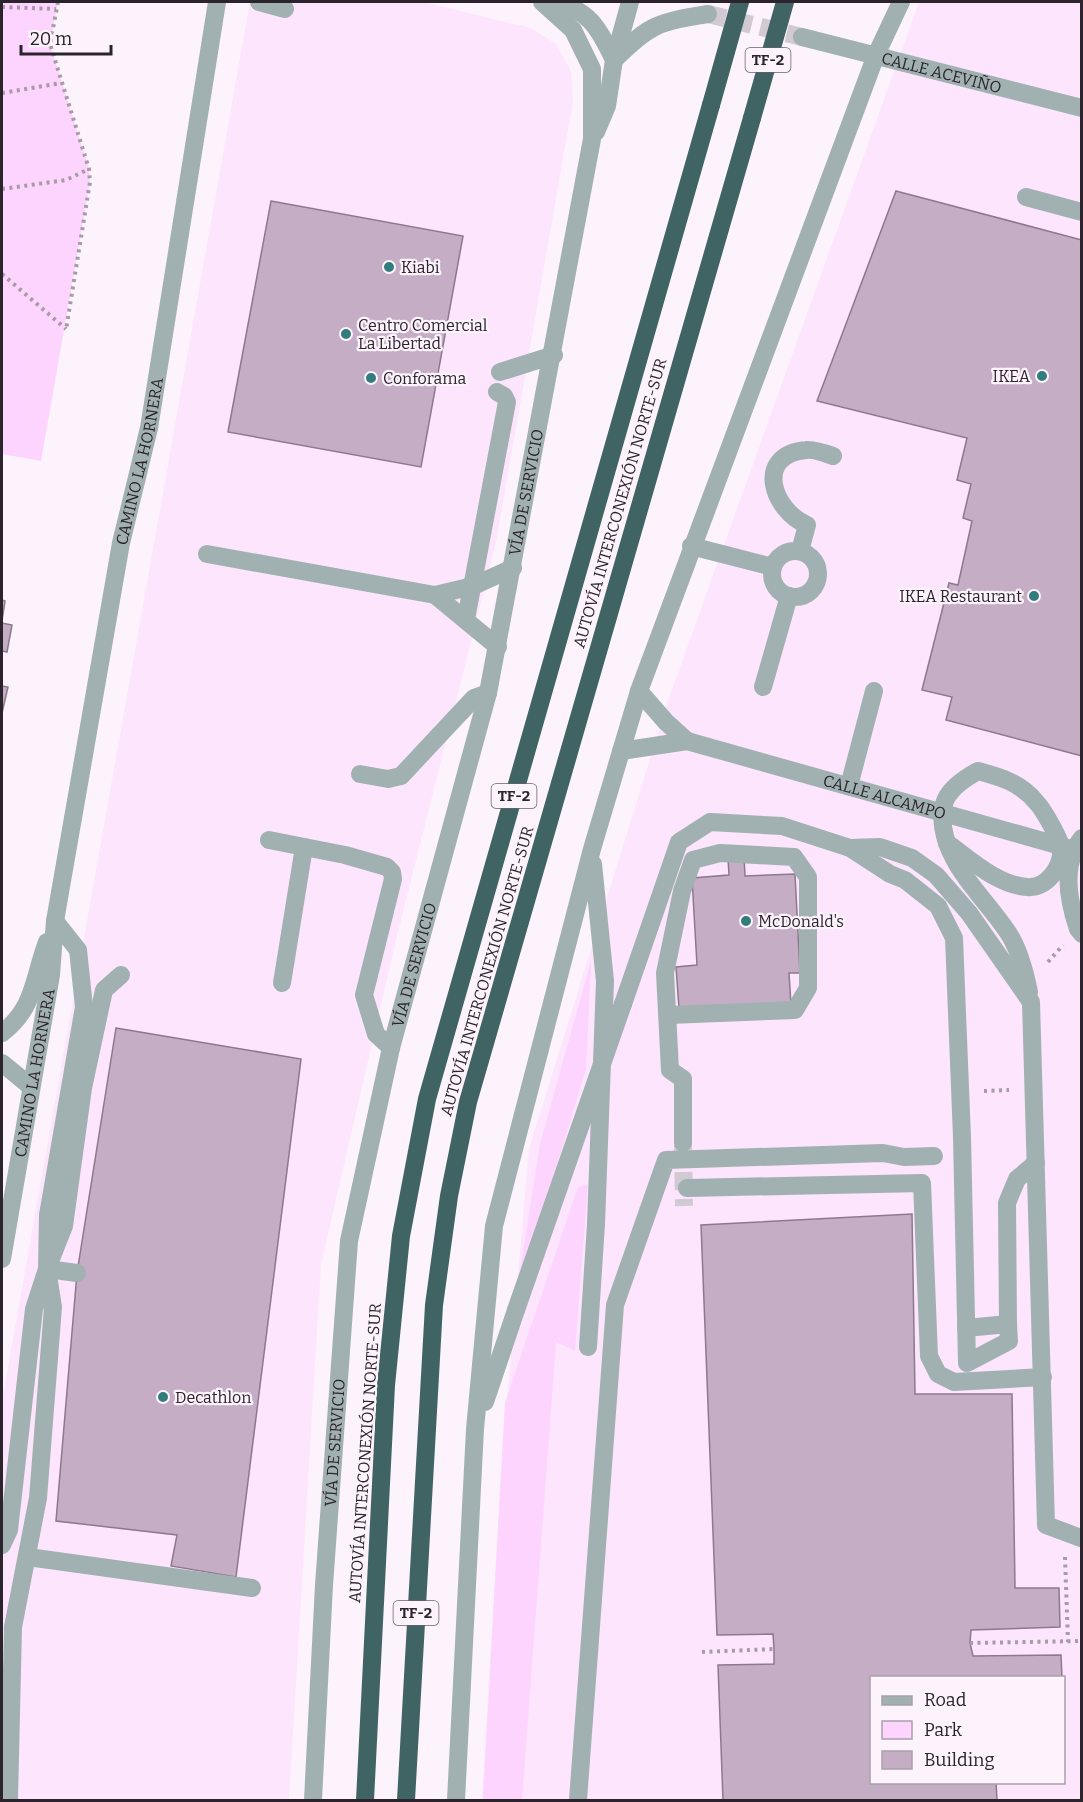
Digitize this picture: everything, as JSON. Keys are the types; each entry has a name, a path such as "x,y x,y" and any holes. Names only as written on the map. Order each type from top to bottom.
{"highway":[{"name":"AUTOVÍA INTERCONEXIÓN NORTE-SUR","path":"365,1800 386,1385 401,1236 427,1099 740,2"},
{"name":"AUTOVÍA INTERCONEXIÓN NORTE-SUR","path":"406,1800 434,1305 449,1196 468,1102 785,2"}],"street":[{"name":"CAMINO LA HORNERA","path":"2,1259 30,1086 51,975 55,921 121,543 149,428 217,2"},
{"path":"259,2 285,9"},
{"path":"542,2 573,30 592,69 592,139"},
{"path":"552,2 570,5 586,15 605,41 614,60"},
{"path":"592,139 607,106 614,60 630,2"},
{"path":"614,60 641,33 650,28 666,21 708,14 691,2"},
{"path":"456,1800 475,1429 494,1226 592,849 639,692 691,546 876,56 901,2"},
{"name":"CALLE ACEVIÑO","path":"802,37 1082,108"},
{"name":"VÍA DE SERVICIO","path":"313,1800 324,1585 348,1241 392,1048 489,693 554,355 592,139"},
{"path":"1026,197 1082,212"},
{"path":"500,372 554,355"},
{"path":"466,619 507,402 504,396 497,392"},
{"path":"800,551 807,525 796,520 776,496 773,473 780,460 790,453 808,449 833,456"},
{"path":"691,546 773,567"},
{"path":"800,551 813,559 817,566 818,581 809,593 789,596 777,588 772,574 773,567 780,556 800,551"},
{"path":"207,554 435,596 473,586 513,568"},
{"path":"435,596 498,647"},
{"path":"763,687 789,596"},
{"path":"849,786 874,691"},
{"name":"CALLE ALCAMPO","path":"639,692 687,741"},
{"path":"360,774 388,779 401,776 474,698 489,693"},
{"name":"CALLE ALCAMPO","path":"621,751 687,741 941,813 1074,846"},
{"path":"1081,1538 1046,1525 1031,1002 1025,972 1008,932 956,867 947,843 941,813 954,784 978,771 1010,780 1037,803 1074,846 1068,894 1073,915 1082,934"},
{"path":"475,1429 679,842 710,822 782,826 850,848 890,874 905,880 938,906 954,938 961,1092 967,1363 1009,1341 1007,1203 1017,1179 1036,1163"},
{"path":"269,840 378,864 392,872 393,879 364,995 376,1034 392,1048"},
{"path":"947,843 995,877 1028,888 1043,884 1074,846"},
{"path":"282,982 304,847"},
{"path":"850,848 880,847 912,858 936,875 969,913 1031,1002"},
{"path":"588,1347 596,1224 604,981 592,849"},
{"path":"669,1016 795,1010 808,988 808,877 794,857 720,852 693,860 682,891 665,973 670,1070 683,1080 683,1143"},
{"path":"1073,915 1082,892"},
{"name":"CAMINO LA HORNERA","path":"2,1033 14,1024 27,1007 55,921"},
{"path":"9,1800 13,1627 38,1498 53,1307 47,1269 48,1215 84,1007 78,950 55,921"},
{"path":"2,1545 9,1530 34,1309 64,1226 83,1088 104,990 121,975"},
{"path":"2,1063 30,1086"},
{"path":"579,1800 615,1305 666,1160 883,1153 904,1157 934,1156"},
{"path":"687,1188 922,1183 929,1356 938,1374 954,1382 1043,1377"},
{"path":"47,1269 77,1273"},
{"path":"966,1328 1008,1324"},
{"path":"28,1557 252,1588"}],"path":[{"path":"2,274 66,330 90,182 89,169 50,44 58,2"},
{"path":"2,8 56,9"},
{"path":"2,93 61,83"},
{"path":"2,189 66,180 89,169"},
{"path":"961,1092 1034,1090"},
{"path":"970,1643 1082,1641"},
{"path":"702,1652 774,1648"}],"shaded area":[{"path":"250,2 424,2 531,28 556,44 571,71 573,101 496,542 395,944 321,1264 289,1800 2,1800 2,1401"},
{"path":"919,2 1081,2 1081,1800 482,1800 502,1457 529,1149 669,698"}],"green space":[{"path":"2,2 58,2 50,44 89,169 90,182 41,461 2,454"},
{"path":"591,961 586,1069 515,1303 540,1144"},
{"path":"588,1184 575,1351 556,1342 522,1800 483,1800 505,1403 578,1187"}],"building":[{"path":"896,191 1082,240 1082,756 946,720 952,697 922,690 949,583 958,585 972,521 963,518 971,484 957,480 967,438 817,401"},
{"name":"Centro Comercial La Libertad","path":"271,201 463,236 421,467 228,432"},
{"path":"2,600 5,601 2,621"},
{"path":"2,623 12,625 7,652 2,651"},
{"path":"2,686 8,687 2,713"},
{"name":"McDonald's","path":"744,857 745,876 795,874 800,973 789,973 791,1005 679,1008 676,967 697,965 692,878 729,875 728,858"},
{"name":"Decathlon","path":"116,1028 301,1059 236,1577 171,1566 177,1535 56,1521 77,1273"},
{"path":"912,1214 915,1394 1012,1394 1015,1588 1059,1588 1060,1627 971,1630 970,1643 973,1656 1061,1655 1062,1676 870,1676 870,1784 996,1784 997,1800 723,1800 718,1665 774,1664 774,1649 773,1634 717,1635 701,1225"}],"tunnel":[{"path":"708,14 802,37"},
{"path":"683,1145 684,1206"}],"place":[{"name":"Kiabi","path":"389,267"},
{"name":"Centro Comercial La Libertad","path":"346,334"},
{"name":"IKEA","path":"1042,376"},
{"name":"Conforama","path":"371,378"},
{"name":"IKEA Restaurant","path":"1034,596"},
{"name":"McDonald's","path":"746,921"},
{"name":"Decathlon","path":"163,1397"}]}
